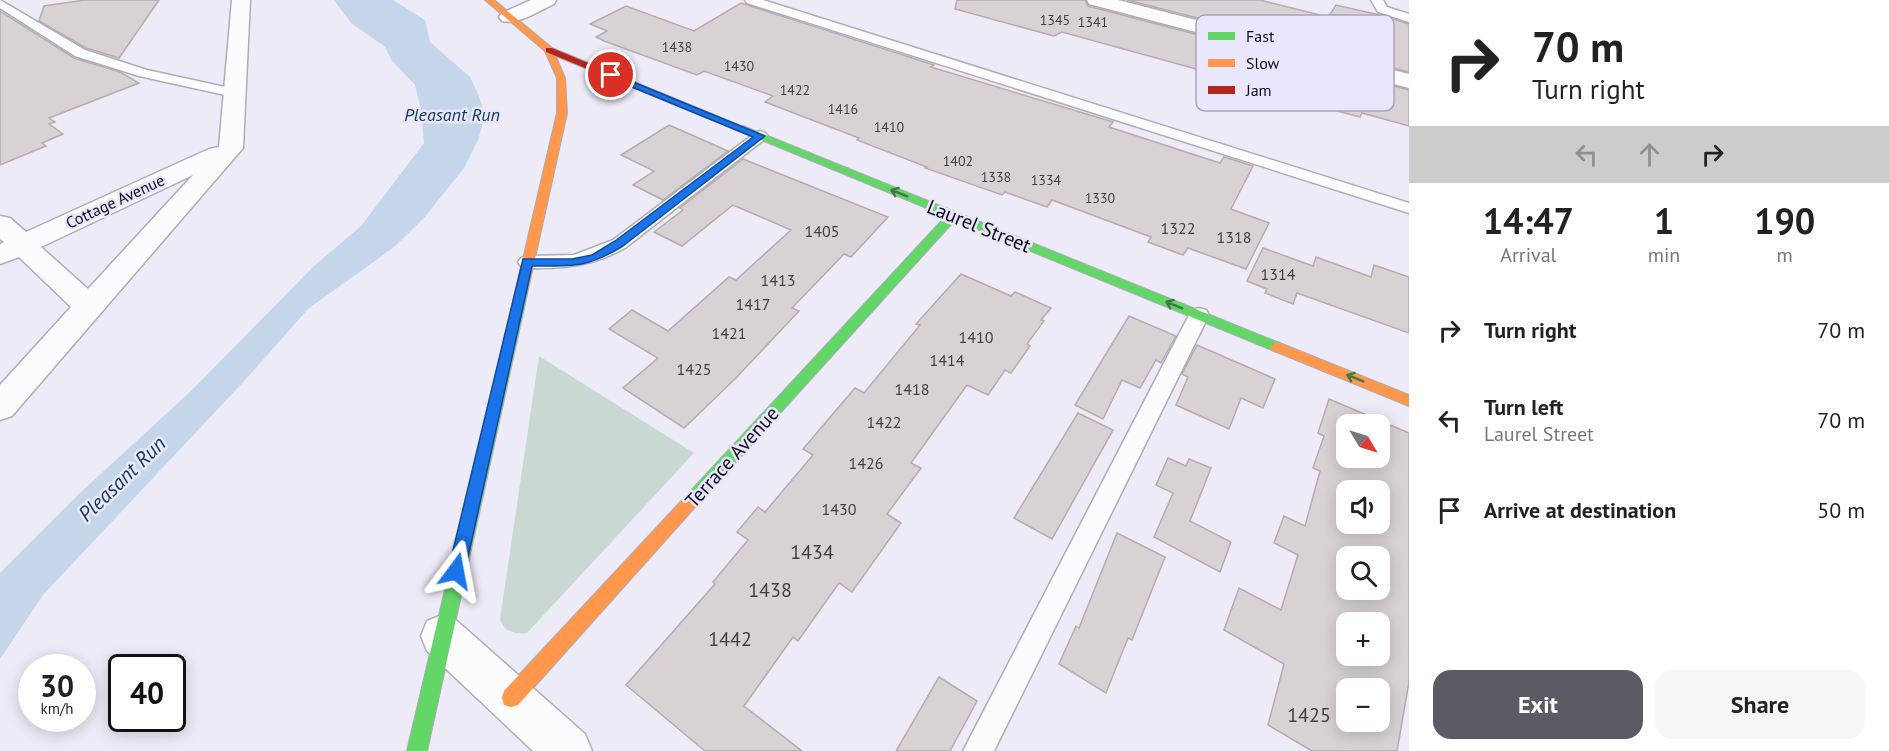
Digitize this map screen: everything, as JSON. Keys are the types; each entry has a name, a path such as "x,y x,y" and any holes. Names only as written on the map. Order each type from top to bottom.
{"street":[{"path":"0,407 231,148 241,0"},
{"path":"417,751 562,113 561,78 549,50 489,0"},
{"path":"509,17 547,0"},
{"path":"1096,0 1196,26"},
{"name":"Laurel Street","path":"549,50 1409,400"},
{"path":"1394,77 1409,81"},
{"name":"Cottage Avenue","path":"11,250 231,148"},
{"name":"Terrace Avenue","path":"511,698 953,215"},
{"path":"0,224 11,250 90,307"},
{"path":"442,636 568,751"}],"lane":[{"path":"751,0 1409,208"},
{"path":"1377,0 1382,9 1409,18"},
{"path":"0,3 80,53 144,73 234,93"},
{"path":"527,262 572,263 595,258 619,244 760,136"},
{"path":"978,751 1198,315"}],"shaded area":[{"path":"539,356 694,453 527,633 518,633 504,627 500,619"}],"water":[{"name":"Pleasant Run","path":"334,0 393,0 425,20 430,42 470,77 485,116 478,140 464,168 424,218 393,248 308,309 247,378 43,595 0,659 0,573 81,492 191,391 314,266 361,226 424,143 421,110 415,85 392,61 385,47 351,23"}],"building":[{"path":"85,0 159,0 119,58 86,48 39,21 44,6"},
{"path":"957,0 1085,0 1088,6 1196,34 1196,69 1062,32 1054,36 955,9"},
{"path":"1127,0 1260,0 1320,15 1196,15 1196,18"},
{"path":"741,3 934,65 931,67 1113,122 1109,127 1220,163 1224,157 1253,166 1231,209 1269,223 1246,269 1188,248 1183,255 1148,242 1151,237 1052,200 1047,207 1005,192 1002,195 925,168 927,167 857,140 859,138 765,102 773,96 704,71 697,75 604,41 596,37 607,31 590,24 626,6 694,31"},
{"path":"1336,5 1380,15 1330,15"},
{"path":"0,11 74,58 120,72 139,83 49,118 55,122 49,124 63,134 42,143 46,146 0,165"},
{"path":"1394,19 1409,24 1409,72 1394,68"},
{"path":"1394,86 1409,90 1409,126 1362,113 1360,117 1337,111 1394,111"},
{"path":"669,125 728,151 663,200 633,185 654,171 621,155"},
{"path":"743,159 888,217 851,257 844,254 792,308 799,311 735,379 684,428 623,388 658,358 609,329 632,310 668,331 729,277 736,280 791,230 733,205 682,246 654,232 683,210 680,208"},
{"path":"1263,248 1313,266 1316,257 1371,277 1374,265 1409,277 1409,333 1297,293 1293,304 1265,293 1267,289 1247,281"},
{"path":"961,274 1011,296 1015,292 1051,308 1041,320 1044,321 1027,344 1030,346 1011,373 1005,370 988,395 967,385 911,463 921,468 887,514 901,523 852,592 839,583 798,641 793,637 744,706 802,751 705,751 626,685 715,584 713,582 748,540 737,532 758,507 765,512 813,455 803,449 855,388 864,393 920,325 916,324"},
{"path":"1129,316 1176,336 1161,363 1156,360 1140,388 1122,380 1103,419 1075,405"},
{"path":"1197,345 1275,379 1263,408 1241,398 1229,429 1176,405 1188,377 1182,374"},
{"path":"1329,399 1364,414 1336,414 1336,468 1390,468 1390,425 1409,433 1409,682 1397,751 1312,751 1268,725 1284,664 1224,630 1239,588 1281,610 1298,555 1274,543 1284,516 1305,526 1320,471 1313,468 1324,436 1318,433"},
{"path":"1078,413 1113,430 1052,539 1014,518"},
{"path":"1168,458 1186,466 1189,459 1211,468 1190,521 1231,542 1220,572 1154,537 1173,493 1156,485"},
{"path":"1117,533 1165,557 1132,640 1128,638 1106,693 1059,664 1076,626 1079,628"},
{"path":"939,677 977,701 950,751 896,751"}],"traffic: fast":[{"path":"743,129 1277,347"},
{"path":"691,501 953,215"},
{"path":"417,751 523,285"}],"traffic: slow":[{"path":"489,0 549,50 561,78 562,113 523,285"},
{"path":"1277,347 1409,401"},
{"path":"511,698 691,501"}],"traffic: jam":[{"path":"549,50 743,129"}],"route":[{"path":"456,571 527,262 572,263 595,258 619,244 760,136 611,75"}]}
